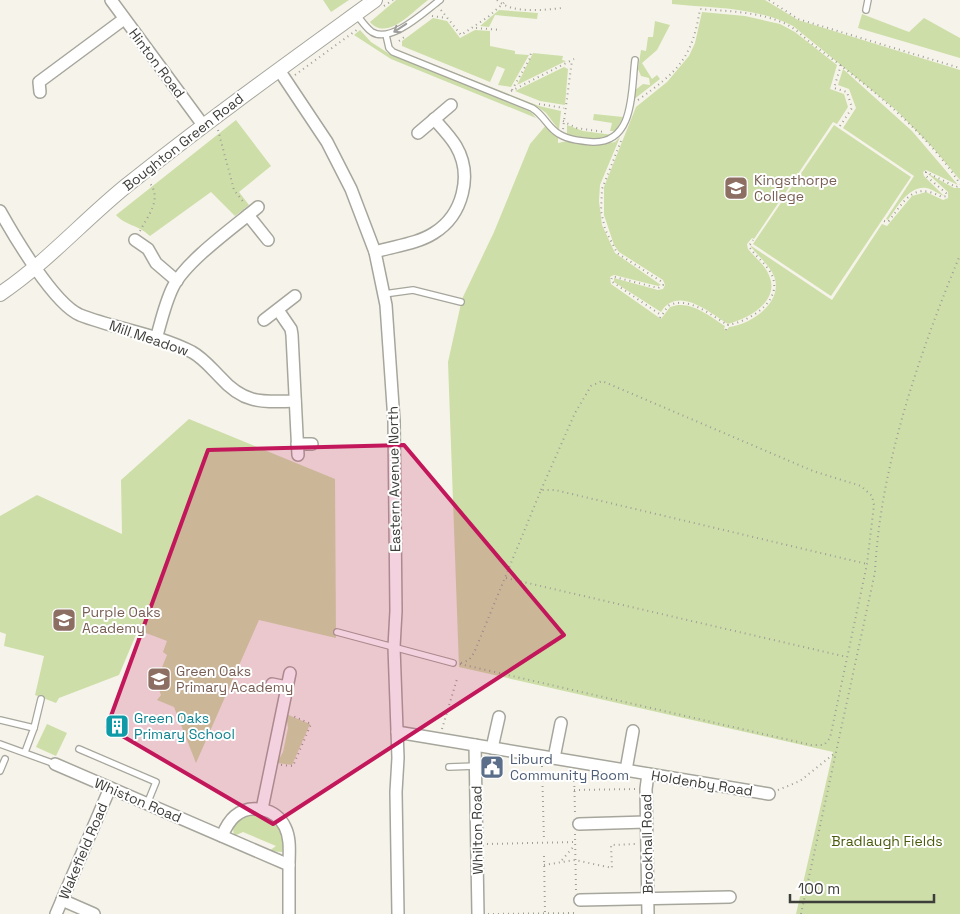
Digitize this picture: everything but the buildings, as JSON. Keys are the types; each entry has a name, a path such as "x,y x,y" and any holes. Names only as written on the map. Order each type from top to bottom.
{"street":[{"name":"Hinton Road","path":"110,0 209,126"},
{"name":"Boughton Green Road","path":"0,294 36,268 104,204 209,126 279,70 375,0"},
{"path":"40,92 39,82 124,19"},
{"name":"Eastern Avenue North","path":"279,70 334,154 362,214 376,252 384,294 389,334 393,404 398,914"},
{"path":"418,133 451,105"},
{"path":"376,252 421,239 434,233 453,215 460,201 464,187 463,164 452,140 434,120"},
{"name":"Mill Meadow","path":"0,210 36,268 73,311 156,339 198,356 236,393 249,399 261,402 295,401"},
{"path":"156,339 166,305 177,281 195,262 253,211 268,240"},
{"path":"135,240 148,249 156,263 177,281"},
{"path":"264,320 295,296"},
{"path":"278,310 288,324 292,335 298,450 312,444"},
{"path":"262,809 290,673"},
{"path":"272,684 287,687"},
{"path":"492,748 499,717"},
{"path":"548,757 561,724"},
{"path":"626,770 633,731"},
{"name":"Holdenby Road","path":"397,732 769,794"},
{"name":"Whilton Road","path":"475,745 478,914"},
{"name":"Whiston Road","path":"54,764 289,866"},
{"name":"Brockhall Road","path":"648,774 646,789 648,914"},
{"name":"Wakefield Road","path":"56,914 110,788"},
{"path":"222,836 232,819 239,813 262,809 277,816 286,829 289,840 289,914"},
{"path":"576,824 646,822"},
{"path":"591,824 592,836"},
{"path":"577,902 730,896"},
{"path":"62,900 94,914"},
{"path":"592,900 592,912"}],"lane":[{"path":"356,14 372,32 386,35 398,30 440,0"},
{"path":"866,10 868,0"},
{"path":"386,35 389,48 393,52 532,108 541,113 556,132 562,136 584,141 600,142 613,139 618,133 629,108 635,60"},
{"path":"384,294 413,290 461,302"},
{"path":"337,632 453,663"},
{"path":"25,752 34,728 41,699"},
{"path":"0,720 34,728"},
{"path":"0,744 54,764"},
{"path":"80,749 156,782 147,804"},
{"path":"0,771 5,760"},
{"path":"449,767 476,766"}],"path":[{"path":"497,0 502,5 543,10 562,8"},
{"path":"439,8 461,35 474,28 506,0"},
{"path":"769,0 798,19 960,68"},
{"path":"634,104 665,80 686,57 696,30 700,9 735,12 785,24 841,65 904,120 960,184 956,186 926,172 926,176 946,193 946,196 942,197 927,190 917,191 910,195 888,222 884,221"},
{"path":"432,16 447,18"},
{"path":"294,77 360,28"},
{"path":"474,28 501,30"},
{"path":"394,39 399,41"},
{"path":"531,52 530,58 510,91 573,60 567,108 564,108 563,121 576,128 624,134 602,189 602,211 605,229 617,253 662,282 663,286 658,288 615,276 612,277 611,281 661,315"},
{"path":"840,126 852,108 847,92 834,88 841,65"},
{"path":"209,126 220,134 234,190 253,211"},
{"path":"135,240 156,197 155,190 148,181"},
{"path":"726,330 728,326 756,314 768,302 773,292 774,282 769,270 749,246 753,240"},
{"path":"801,914 875,572 876,541 884,489 924,353 960,255"},
{"path":"660,318 671,304 686,303 694,305 728,326"},
{"path":"605,382 813,471 865,489 872,496 874,505 867,564 830,738 824,745 818,746 453,663 466,661 474,653 575,413 593,384 605,382"},
{"path":"541,490 555,490 867,564"},
{"path":"506,578 848,657"},
{"path":"439,738 457,679"},
{"path":"272,764 293,766 311,724 282,712"},
{"path":"769,794 800,781 835,753"},
{"path":"544,843 548,757"},
{"path":"478,914 576,913 574,762"},
{"path":"574,790 646,789"},
{"path":"477,844 575,843"},
{"path":"562,860 575,843"},
{"path":"544,865 562,860 575,860 612,868 611,845 647,844"},
{"path":"544,856 545,914"}],"highlighted area":[{"path":"404,445 564,635 273,824 107,727 208,450"}],"green space":[{"path":"323,0 349,0 331,12"},
{"path":"396,0 428,0 400,23 392,27 384,29 370,22"},
{"path":"672,0 765,0 798,20 960,70 960,180 934,149 896,110 793,26 764,15 672,4"},
{"path":"499,10 538,13 537,19 495,15 489,27 480,26"},
{"path":"702,12 745,16 780,24 795,32 837,65 830,89 844,94 848,107 837,124 833,122 754,239 752,238 747,244 748,249 768,273 771,292 762,306 754,312 728,324 703,308 685,301 676,301 668,304 661,312 614,282 614,278 658,290 663,289 665,285 663,280 619,252 614,245 604,215 604,187 636,107 667,82 689,56 695,43"},
{"path":"862,14 909,32 924,18 960,38 960,58 858,28"},
{"path":"433,18 447,21 460,38 475,30 490,31 490,46 515,51 515,54 529,55 511,87 498,85 505,69 497,66 490,82 402,46 402,41"},
{"path":"655,21 670,25 657,50 642,63 652,79 657,75 660,79 633,100 634,91 643,84 650,85 649,78 641,76 638,69 641,50 646,51 648,37 653,37"},
{"path":"360,30 371,42 388,53 531,112 536,118 391,59 354,35"},
{"path":"395,49 539,106 561,111 559,130 546,113 538,107"},
{"path":"533,53 563,56 562,60 566,61 517,85"},
{"path":"564,67 568,69 565,105 540,101 515,91"},
{"path":"843,69 912,131 958,185 926,170 923,172 924,176 944,196 926,188 914,190 899,204 888,220 886,219 914,176 843,128 856,108 849,89 838,85"},
{"path":"594,114 623,117 616,131 610,131 612,123 593,120"},
{"path":"236,120 271,166 239,192 249,205 235,216 211,192 150,236 116,215"},
{"name":"Bradlaugh Fields","path":"547,124 558,137 558,143 567,141 577,144 604,144 615,142 620,137 600,185 599,201 602,225 615,253 661,285 658,286 614,275 610,277 611,284 661,319 670,307 685,305 706,313 725,326 724,329 727,330 729,327 738,325 756,316 770,303 774,295 776,286 774,276 750,245 832,300 882,224 887,226 912,196 926,192 943,200 948,198 948,192 927,173 954,188 960,188 960,914 796,914 833,752 459,667 448,362 462,299 494,232 530,144"},
{"path":"567,125 583,131 613,135 602,139 584,139 567,135"},
{"path":"834,125 911,177 831,296 753,244"},
{"path":"189,419 335,479 336,638 259,620 196,763 174,707 157,700 161,695 156,682 167,655 163,652 167,641 138,630 119,675 59,698 56,703 35,695 44,656 4,646 6,634 0,632 0,516 37,495 122,534 121,480"},
{"path":"286,714 310,724 292,765 277,763 283,752 288,728"},
{"path":"47,724 67,733 56,756 36,747"},
{"path":"255,814 268,818 279,827 284,838 282,852 269,851 276,846 243,832 234,836 233,828 237,821"}],"place":[{"name":"Kingsthorpe College","path":"736,188"},
{"name":"Purple Oaks Academy","path":"64,620"},
{"name":"Green Oaks Primary Academy","path":"159,679"},
{"name":"Green Oaks Primary School","path":"117,726"},
{"name":"Liburd Community Room","path":"492,767"}]}
